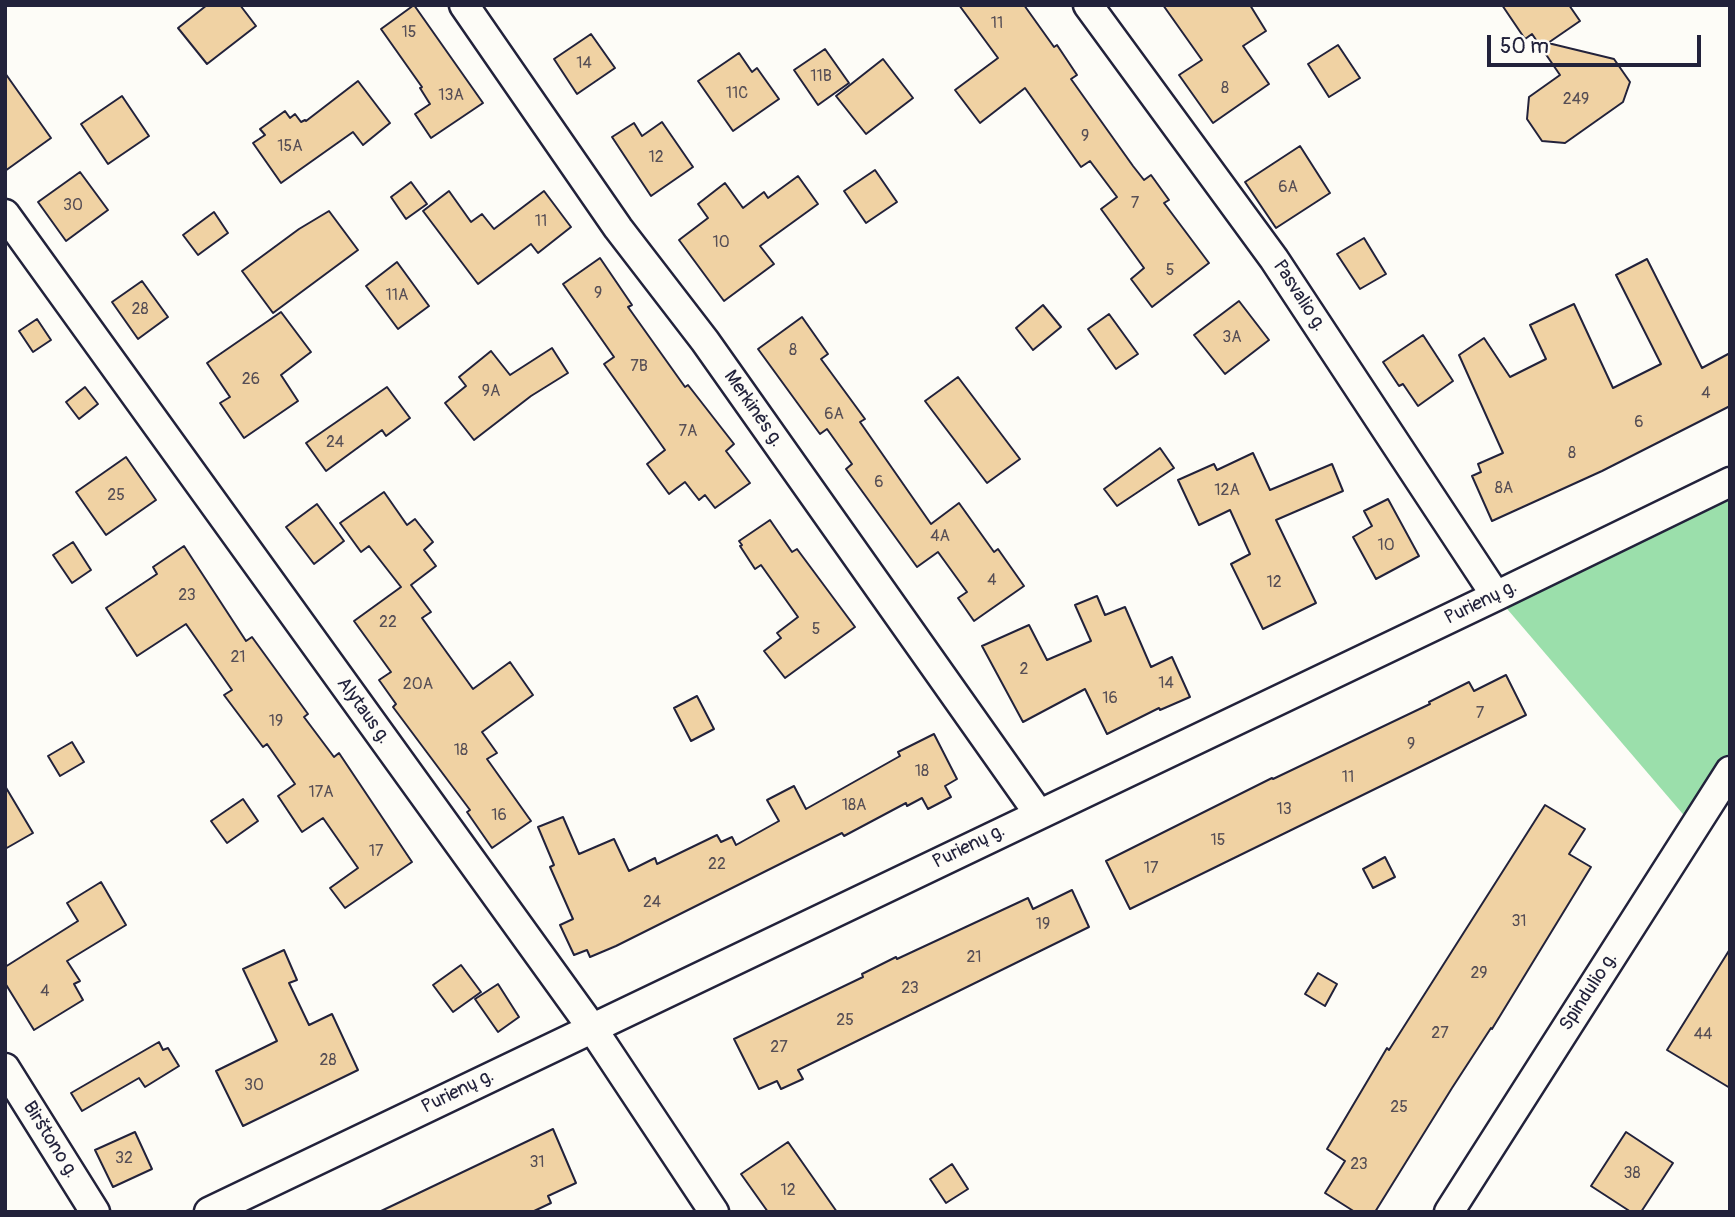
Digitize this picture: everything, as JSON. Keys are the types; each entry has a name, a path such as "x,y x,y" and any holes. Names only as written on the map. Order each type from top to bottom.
{"street":[{"name":"Merkinės g.","path":"464,5 618,228 705,341 1039,814"},
{"name":"Pasvalio g.","path":"1088,5 1274,259 1496,596"},
{"name":"Alytaus g.","path":"5,214 592,1028 714,1212"},
{"name":"Purienų g.","path":"209,1212 1730,482"},
{"name":"Spindulio g.","path":"1449,1212 1730,771"},
{"name":"Birštono g.","path":"5,1068 95,1212"}],"green space":[{"path":"1730,483 1730,771 1694,827 1496,596"}],"building":[{"path":"207,5 240,5 256,26 207,64 178,28"},
{"path":"414,5 483,103 431,138 415,114 430,104 420,88 422,87 381,29"},
{"path":"959,5 1024,5 1054,47 1057,45 1077,75 1071,79 1133,166 1144,180 1151,175 1169,200 1164,203 1209,263 1152,307 1131,279 1144,268 1101,209 1117,197 1090,161 1081,167 1025,88 980,123 955,90 998,58"},
{"path":"1163,5 1250,5 1266,31 1243,46 1269,84 1213,123 1179,75 1202,60"},
{"path":"1502,5 1569,5 1580,21 1548,43 1614,59 1630,82 1623,102 1565,143 1542,141 1527,119 1529,97 1560,75 1532,34 1525,39"},
{"path":"591,34 615,68 577,94 554,59"},
{"path":"1338,45 1360,78 1329,97 1308,64"},
{"path":"825,49 849,83 818,105 794,70"},
{"path":"739,53 752,72 757,68 779,99 733,131 698,81"},
{"path":"883,59 913,98 866,134 836,96"},
{"path":"5,73 51,138 5,171"},
{"path":"358,81 390,123 363,145 353,132 281,183 253,143 265,135 260,129 285,111 290,118 295,114 301,122 306,121"},
{"path":"122,96 149,136 108,164 81,124"},
{"path":"662,122 693,167 651,196 612,137 634,123 642,136"},
{"path":"1300,146 1330,193 1276,228 1245,182"},
{"path":"875,170 897,202 866,223 844,191"},
{"path":"80,172 108,210 66,241 38,202"},
{"path":"798,176 818,204 760,246 774,264 724,301 679,240 708,218 698,204 725,183 743,208 764,192 768,198"},
{"path":"411,182 427,204 406,219 391,197"},
{"path":"449,191 471,222 482,214 494,229 544,191 571,227 538,253 531,244 478,284 423,211"},
{"path":"329,211 358,250 273,313 242,271 299,229"},
{"path":"214,212 228,233 198,255 183,235"},
{"path":"1364,238 1386,274 1360,289 1337,254"},
{"path":"600,258 632,305 628,307 685,387 688,385 734,444 726,451 750,483 715,508 705,495 699,500 685,482 669,494 647,464 665,450 604,364 614,357 563,284"},
{"path":"1647,259 1702,368 1730,353 1730,406 1602,471 1492,521 1472,476 1481,472 1478,464 1503,453 1459,355 1484,338 1510,377 1546,359 1530,325 1574,304 1613,388 1661,364 1616,275"},
{"path":"397,262 429,306 398,329 366,286"},
{"path":"142,281 168,317 138,339 112,302"},
{"path":"1239,301 1269,340 1225,374 1194,335"},
{"path":"1043,305 1061,327 1033,350 1016,328"},
{"path":"281,312 311,352 281,375 298,401 244,438 220,403 230,397 207,363"},
{"path":"1109,314 1138,354 1116,369 1088,329"},
{"path":"802,317 828,354 821,359 865,419 860,422 931,524 959,503 994,552 998,549 1024,586 974,621 958,598 967,592 938,552 917,567 846,469 852,464 827,429 820,434 758,349"},
{"path":"37,319 51,340 33,352 19,331"},
{"path":"1423,335 1453,381 1418,406 1403,384 1399,386 1383,362"},
{"path":"552,348 568,373 531,396 474,440 445,403 466,386 459,377 491,351 510,375"},
{"path":"958,377 1020,459 987,483 925,401"},
{"path":"85,387 98,404 79,419 66,402"},
{"path":"387,387 410,418 386,436 382,430 326,471 306,443"},
{"path":"1160,448 1174,468 1117,506 1104,489"},
{"path":"1253,453 1270,490 1332,464 1343,491 1276,520 1316,603 1263,629 1231,564 1250,554 1230,510 1199,525 1178,480 1214,464 1217,470"},
{"path":"126,457 156,500 106,535 76,492"},
{"path":"384,492 407,525 415,519 433,542 424,550 436,566 411,585 431,612 422,618 473,689 510,662 533,695 482,732 497,753 487,759 531,821 492,848 467,812 470,810 393,707 396,704 379,680 391,672 354,621 401,587 369,546 361,552 340,523"},
{"path":"1388,499 1419,556 1376,579 1353,537 1372,526 1364,511"},
{"path":"317,504 344,541 314,564 286,527"},
{"path":"770,520 792,552 797,549 855,627 785,678 764,651 781,638 777,633 798,617 761,565 755,569 739,541"},
{"path":"73,542 91,570 72,583 53,555"},
{"path":"184,546 246,641 252,637 308,714 304,717 334,757 339,753 412,862 345,908 330,888 358,868 323,818 302,832 278,796 295,784 267,744 263,747 224,695 232,690 186,624 137,656 106,608 157,574 153,567"},
{"path":"1097,596 1105,615 1125,607 1151,667 1172,657 1190,697 1160,710 1159,708 1107,734 1085,689 1023,722 982,646 1029,625 1047,660 1091,641 1075,605"},
{"path":"1506,675 1526,715 1130,909 1106,861 1272,778 1430,704 1429,702 1469,682 1474,691"},
{"path":"697,696 714,729 691,741 674,708"},
{"path":"934,734 957,779 945,786 951,797 928,809 922,798 907,806 906,803 844,836 842,833 616,946 590,957 587,950 574,955 560,925 573,919 550,867 554,865 538,827 563,817 579,854 614,839 629,871 655,858 657,864 717,835 721,842 732,837 736,845 779,821 767,800 794,786 806,809 900,756 898,752"},
{"path":"72,742 84,762 60,776 48,756"},
{"path":"5,786 33,833 5,849"},
{"path":"243,799 258,821 227,843 211,821"},
{"path":"1545,805 1585,829 1569,854 1591,867 1375,1212 1355,1212 1325,1193 1345,1161 1327,1149 1387,1048 1389,1050"},
{"path":"1385,857 1395,877 1373,888 1363,869"},
{"path":"101,882 126,925 67,961 80,981 74,984 83,1000 34,1030 5,983 5,967 78,921 67,903"},
{"path":"1072,890 1089,927 798,1070 803,1079 781,1089 777,1081 759,1089 734,1039 863,977 862,974 896,957 897,959 1028,898 1033,909"},
{"path":"1730,949 1730,1088 1667,1050"},
{"path":"284,950 297,980 289,983 309,1025 332,1014 358,1070 243,1126 216,1071 277,1041 243,969"},
{"path":"461,965 481,992 453,1012 433,985"},
{"path":"1318,973 1337,984 1325,1006 1305,994"},
{"path":"498,984 519,1017 498,1032 475,999"},
{"path":"159,1042 163,1050 168,1048 179,1066 145,1087 139,1078 82,1111 71,1093"},
{"path":"553,1129 576,1183 548,1196 551,1203 532,1212 379,1212"},
{"path":"135,1132 152,1169 113,1187 95,1150"},
{"path":"1626,1132 1673,1163 1641,1212 1631,1212 1591,1186"},
{"path":"788,1142 837,1212 768,1212 741,1174"},
{"path":"952,1164 968,1189 946,1203 930,1179"}]}
